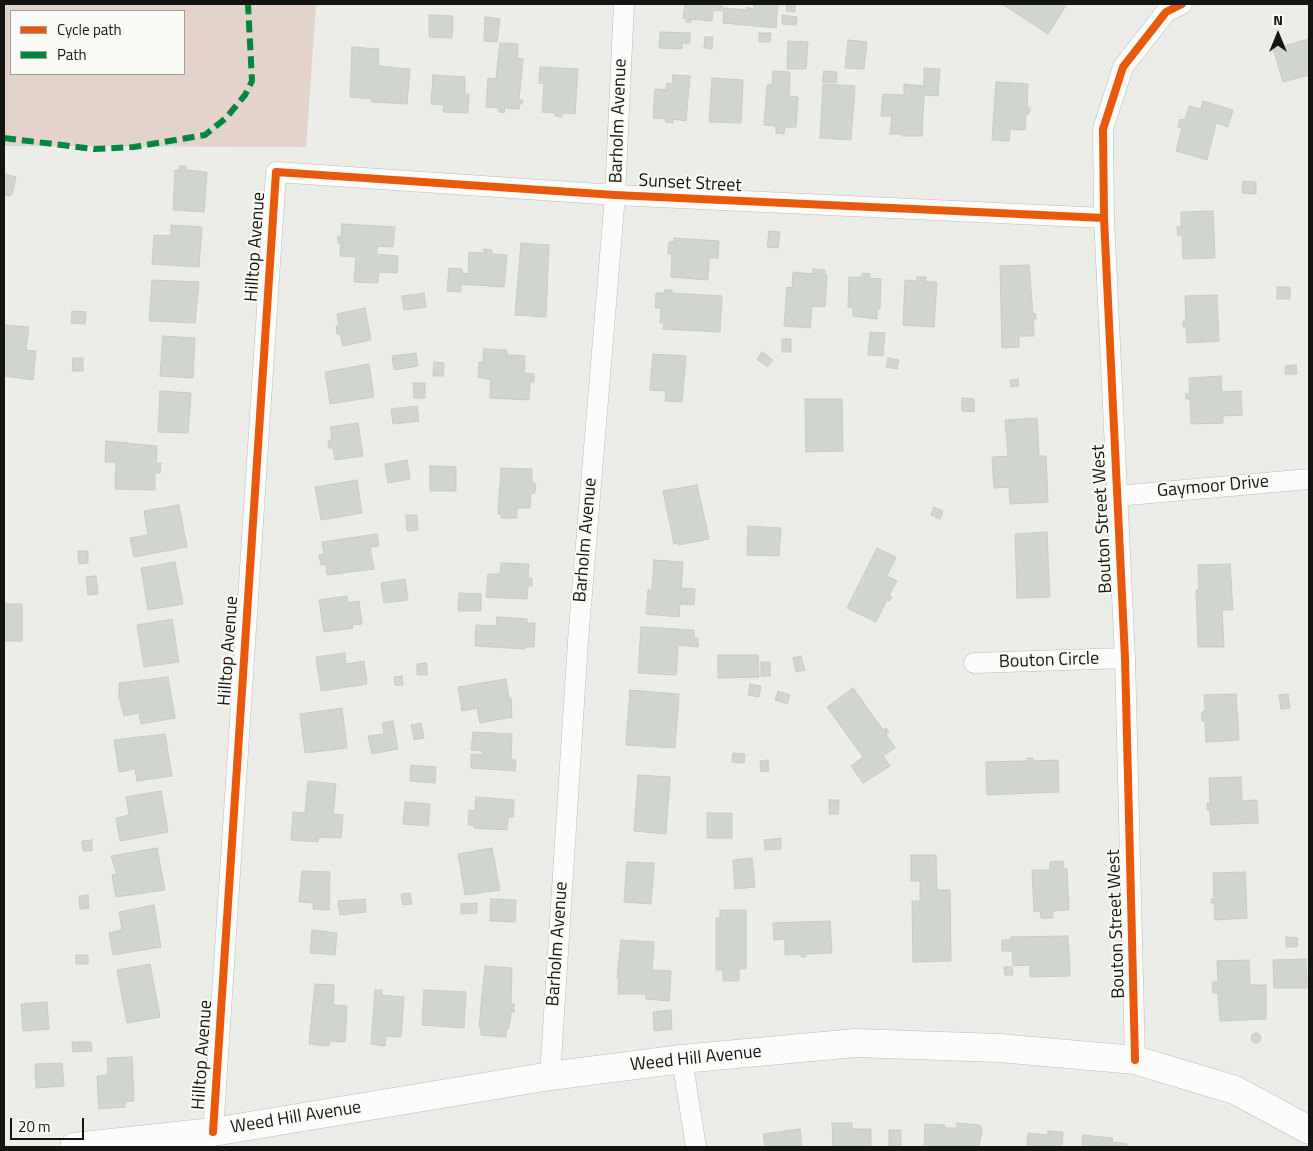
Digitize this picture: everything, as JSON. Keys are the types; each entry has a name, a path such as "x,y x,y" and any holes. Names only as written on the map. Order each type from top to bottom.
{"main road":[{"name":"Weed Hill Avenue","path":"74,1147 213,1132 550,1076 682,1059 855,1043 999,1048 1135,1060 1235,1090 1309,1130"}],"street":[{"name":"Barholm Avenue","path":"550,1076 578,641 616,195 624,4"},
{"name":"Bouton Street West","path":"1135,1060 1125,658 1104,218 1103,129 1123,67 1166,12 1182,4"},
{"name":"Sunset Street","path":"276,172 616,195 1104,218"},
{"name":"Hilltop Avenue","path":"213,1132 276,172"},
{"name":"Gaymoor Drive","path":"1117,496 1309,478"},
{"name":"Bouton Circle","path":"974,663 1125,658"},
{"path":"682,1059 696,1147"}],"shaded area":[{"path":"4,4 316,4 306,147 4,146"}],"building":[{"path":"685,4 723,4 722,11 713,10 712,21 691,19 691,22 686,22 687,19 683,18"},
{"path":"754,4 778,4 776,28 723,23 724,8 747,10 748,7 754,10"},
{"path":"787,4 795,4 795,12 786,11"},
{"path":"1002,4 1067,4 1048,34"},
{"path":"429,15 453,16 452,38 429,37"},
{"path":"782,15 797,17 796,25 782,24"},
{"path":"485,17 500,19 497,42 484,41"},
{"path":"660,32 690,33 690,43 682,43 682,49 659,48"},
{"path":"759,33 771,33 770,42 759,42"},
{"path":"705,37 713,37 712,49 704,48"},
{"path":"1309,39 1309,75 1283,82 1273,49"},
{"path":"848,40 867,42 864,69 845,68"},
{"path":"788,41 808,42 806,69 787,69"},
{"path":"500,43 518,44 517,58 523,59 519,100 523,100 522,104 519,104 519,109 505,108 504,113 499,112 499,108 486,107 488,78 496,79"},
{"path":"352,47 379,49 378,66 410,69 407,104 372,102 372,99 350,97"},
{"path":"540,67 578,69 575,114 562,113 562,117 555,116 555,113 542,112 544,84 539,83"},
{"path":"924,68 940,69 938,96 924,95 922,136 890,134 892,116 881,116 883,94 904,95 904,84 924,86"},
{"path":"773,71 790,72 789,96 798,97 796,127 785,127 784,134 776,133 776,126 764,125 767,85 772,85"},
{"path":"824,71 837,72 836,83 822,82"},
{"path":"433,75 465,77 465,94 469,94 468,113 443,112 444,105 431,104"},
{"path":"673,75 690,76 686,121 673,119 673,123 665,122 666,119 653,118 655,89 666,90 667,83 672,84"},
{"path":"712,78 743,80 741,123 709,122"},
{"path":"996,82 1028,84 1027,108 1030,108 1029,114 1026,114 1025,130 1010,129 1009,141 992,140"},
{"path":"823,84 855,86 851,140 820,138"},
{"path":"1203,101 1233,110 1228,127 1216,123 1207,160 1176,151 1182,128 1178,127 1180,119 1185,120 1189,106 1201,109"},
{"path":"180,166 186,166 186,170 207,172 204,212 173,210 175,170 179,170"},
{"path":"5,174 16,177 12,194 9,196 4,195"},
{"path":"1243,181 1256,182 1256,194 1242,193"},
{"path":"1213,211 1215,258 1183,259 1182,235 1178,236 1177,227 1181,227 1181,212"},
{"path":"342,224 395,227 393,247 377,246 377,254 398,256 397,273 379,272 378,283 354,282 356,257 340,256 341,243 338,243 338,236 341,237"},
{"path":"171,225 202,227 199,267 152,264 154,235 171,236"},
{"path":"769,231 780,232 778,248 767,247"},
{"path":"674,238 719,241 718,258 709,258 708,280 671,277 672,254 668,254 669,242 674,242"},
{"path":"521,243 549,245 546,317 515,315"},
{"path":"484,249 492,250 492,254 507,255 504,287 461,284 461,292 447,291 449,268 462,269 462,273 468,274 469,252 484,253"},
{"path":"1029,265 1033,314 1036,314 1036,319 1033,319 1034,336 1019,336 1019,347 1002,348 1000,266"},
{"path":"813,269 825,270 825,275 827,275 825,307 812,306 810,328 784,326 787,287 792,288 793,272 813,274"},
{"path":"862,273 870,274 869,278 881,279 880,309 877,309 877,319 853,316 853,307 848,307 849,277 862,277"},
{"path":"917,277 926,277 926,282 937,282 934,327 903,325 905,280 917,281"},
{"path":"152,280 199,282 195,323 149,321"},
{"path":"1277,287 1290,287 1290,299 1277,299"},
{"path":"665,290 672,290 672,293 722,296 720,332 663,329 664,323 660,323 661,308 655,308 656,293 665,293"},
{"path":"424,293 426,307 404,310 402,296"},
{"path":"1217,295 1219,341 1187,343 1186,326 1183,327 1183,321 1186,321 1185,296"},
{"path":"365,308 371,340 343,346 340,334 337,334 336,326 339,326 337,314"},
{"path":"72,311 86,312 85,324 71,323"},
{"path":"4,325 29,327 26,350 36,351 33,380 4,376"},
{"path":"870,332 885,333 883,356 868,355"},
{"path":"163,336 195,338 193,378 160,376"},
{"path":"782,339 791,339 791,352 782,352"},
{"path":"484,349 507,350 507,355 525,356 524,373 534,374 534,382 530,382 529,400 490,398 491,380 478,377 479,362 483,362"},
{"path":"762,352 773,360 767,367 757,359"},
{"path":"416,353 418,366 394,370 392,356"},
{"path":"653,354 686,356 682,402 665,401 666,391 650,390"},
{"path":"73,358 83,358 83,371 72,371"},
{"path":"888,358 899,360 897,369 886,367"},
{"path":"434,362 444,363 443,376 433,376"},
{"path":"369,364 374,397 330,404 325,372"},
{"path":"1296,365 1297,374 1285,374 1285,366"},
{"path":"1221,376 1222,392 1241,391 1242,415 1223,416 1223,423 1191,424 1190,399 1186,399 1186,394 1190,394 1189,378"},
{"path":"1018,379 1019,386 1011,387 1010,380"},
{"path":"413,383 425,383 425,398 414,398"},
{"path":"160,391 191,393 188,433 158,432"},
{"path":"962,398 974,399 974,412 962,411"},
{"path":"805,399 842,399 843,451 806,452"},
{"path":"417,406 419,421 393,424 391,409"},
{"path":"1037,418 1039,456 1046,456 1048,502 1010,504 1009,487 994,488 992,457 1008,456 1005,420"},
{"path":"358,423 363,456 335,460 333,448 329,448 328,441 332,440 330,427"},
{"path":"106,441 157,446 156,463 161,463 160,473 155,473 155,490 115,489 116,462 105,462"},
{"path":"407,460 410,479 388,483 385,464"},
{"path":"430,466 456,467 456,491 430,491"},
{"path":"501,468 532,469 532,483 536,484 535,493 531,493 530,508 517,508 517,518 501,518 501,514 498,514"},
{"path":"357,480 362,513 321,520 315,487"},
{"path":"697,485 709,539 678,545 678,543 674,544 663,491"},
{"path":"179,505 187,547 134,557 130,538 148,535 144,511"},
{"path":"934,507 943,511 940,519 931,515"},
{"path":"406,515 417,515 418,530 407,531"},
{"path":"748,526 781,528 779,556 747,555"},
{"path":"1047,532 1050,597 1017,598 1015,534"},
{"path":"377,534 379,546 370,547 374,569 327,575 326,564 321,565 319,555 324,554 322,542"},
{"path":"877,548 896,557 887,576 897,581 889,595 892,597 889,601 887,600 876,622 847,608"},
{"path":"78,551 88,551 88,563 79,564"},
{"path":"654,560 683,562 681,588 695,589 694,605 680,604 679,617 646,614 648,590 652,590"},
{"path":"175,562 183,604 148,610 141,568"},
{"path":"501,563 529,564 528,578 532,578 532,586 528,586 527,599 486,597 488,574 500,574"},
{"path":"1230,564 1233,610 1222,610 1224,647 1198,647 1196,590 1199,590 1198,565"},
{"path":"96,576 98,594 88,595 86,577"},
{"path":"405,579 408,600 384,603 381,583"},
{"path":"459,593 481,594 481,611 458,611"},
{"path":"347,596 348,603 359,601 362,624 352,625 353,628 324,632 319,600"},
{"path":"4,604 22,604 22,641 4,641"},
{"path":"497,617 527,619 527,623 535,623 534,647 525,647 525,649 475,646 476,625 496,626"},
{"path":"172,619 179,662 144,667 137,625"},
{"path":"641,627 694,630 694,638 698,638 698,647 678,645 676,675 638,673"},
{"path":"345,653 346,664 364,661 367,684 321,691 316,657"},
{"path":"718,655 758,655 759,677 718,678"},
{"path":"801,656 805,670 796,672 793,658"},
{"path":"761,662 770,662 770,676 761,676"},
{"path":"427,663 427,675 417,675 417,664"},
{"path":"402,676 403,685 395,685 394,677"},
{"path":"168,677 175,718 141,724 139,713 124,716 119,697 119,683"},
{"path":"506,679 509,698 511,698 512,717 480,723 477,708 462,711 458,687"},
{"path":"750,684 761,686 759,697 748,695"},
{"path":"853,688 883,730 886,728 889,732 886,734 895,748 883,756 890,766 863,783 851,766 863,757 827,707"},
{"path":"630,690 679,694 675,748 626,745"},
{"path":"778,691 790,695 787,704 775,700"},
{"path":"1236,694 1239,740 1206,742 1205,721 1202,721 1202,712 1205,711 1204,695"},
{"path":"1288,694 1290,708 1281,709 1279,695"},
{"path":"342,708 347,748 305,753 300,714"},
{"path":"393,721 398,749 372,754 368,736 384,734 382,723"},
{"path":"421,723 424,738 414,740 411,725"},
{"path":"473,732 512,734 511,760 516,760 515,771 471,768 471,754 482,755 482,751 471,750"},
{"path":"165,734 172,776 137,781 135,769 119,772 114,740"},
{"path":"733,753 745,754 744,763 732,762"},
{"path":"1027,758 1033,758 1033,761 1058,760 1059,792 987,795 986,762 1027,761"},
{"path":"768,760 769,771 761,772 760,761"},
{"path":"411,765 436,767 435,783 410,781"},
{"path":"638,775 670,777 666,834 634,831"},
{"path":"1241,777 1242,801 1257,800 1258,823 1211,825 1210,810 1207,810 1207,803 1210,803 1209,778"},
{"path":"308,781 336,784 333,814 343,815 341,838 319,837 318,842 291,840 293,812 305,813"},
{"path":"161,791 168,832 120,841 116,818 129,815 126,797"},
{"path":"476,797 514,800 513,817 508,817 507,830 474,828 474,825 468,825 469,810 475,811"},
{"path":"829,800 839,800 838,814 829,814"},
{"path":"405,802 430,804 428,826 403,824"},
{"path":"707,813 732,813 732,838 707,838"},
{"path":"781,838 781,849 765,850 764,840"},
{"path":"92,840 92,851 83,851 82,841"},
{"path":"157,848 165,890 116,897 112,875 117,874 111,856"},
{"path":"492,848 500,890 465,895 458,854"},
{"path":"911,855 936,855 937,890 950,890 951,961 913,962 912,901 920,901 920,881 911,881"},
{"path":"752,858 755,887 735,889 733,860"},
{"path":"1063,861 1064,869 1067,869 1069,910 1053,911 1053,918 1041,918 1040,911 1034,912 1032,870 1050,870 1050,862"},
{"path":"627,862 654,863 651,904 624,902"},
{"path":"302,871 330,872 329,910 313,909 313,903 299,902"},
{"path":"1245,872 1247,918 1215,920 1214,903 1211,903 1211,899 1214,899 1213,873"},
{"path":"410,893 412,904 403,905 401,894"},
{"path":"88,895 89,908 80,909 79,896"},
{"path":"365,899 366,912 340,915 338,901"},
{"path":"491,899 516,900 515,922 490,921"},
{"path":"477,903 477,913 461,914 461,904"},
{"path":"154,905 161,947 113,955 109,933 122,930 119,912"},
{"path":"720,910 746,910 746,969 739,969 739,981 723,981 723,970 716,970 716,918 720,918"},
{"path":"830,921 832,953 806,954 806,957 801,957 801,954 785,955 785,939 774,940 773,923"},
{"path":"312,930 337,933 335,955 310,953"},
{"path":"1068,936 1070,976 1030,977 1030,965 1013,966 1012,951 1002,951 1002,940 1011,940 1011,937"},
{"path":"1286,937 1298,938 1297,947 1286,947"},
{"path":"621,940 654,942 652,970 671,971 669,1001 646,999 646,994 618,994 619,978 617,978"},
{"path":"76,955 88,955 88,964 76,964"},
{"path":"1306,959 1307,988 1274,988 1273,960"},
{"path":"1249,960 1250,985 1266,985 1266,1019 1220,1021 1218,993 1213,993 1212,982 1218,982 1217,961"},
{"path":"150,964 160,1017 127,1023 117,970"},
{"path":"485,966 512,968 511,1004 514,1004 514,1012 511,1012 506,1037 481,1035 481,1027 479,1027"},
{"path":"1004,967 1012,967 1013,975 1005,975"},
{"path":"315,984 334,985 333,1005 347,1006 345,1042 330,1041 329,1046 309,1044"},
{"path":"375,990 382,990 381,995 404,997 401,1037 386,1036 385,1046 371,1044"},
{"path":"424,990 466,992 464,1028 422,1025"},
{"path":"47,1002 49,1029 23,1031 21,1004"},
{"path":"671,1010 672,1029 654,1031 653,1012"},
{"path":"1256,1033 1261,1038 1256,1043 1251,1038"},
{"path":"72,1042 91,1042 92,1051 73,1052"},
{"path":"132,1057 134,1101 125,1102 125,1107 99,1109 97,1076 108,1075 107,1058"},
{"path":"62,1063 64,1086 36,1088 35,1064"},
{"path":"832,1123 852,1123 852,1129 871,1129 871,1147 833,1147"},
{"path":"957,1123 980,1125 982,1130 979,1147 924,1147 925,1124 957,1128"},
{"path":"800,1129 802,1147 765,1147 763,1134"},
{"path":"889,1130 901,1130 901,1146 889,1146"},
{"path":"1048,1131 1063,1132 1062,1147 1027,1147 1028,1133 1048,1135"},
{"path":"1083,1135 1113,1138 1112,1142 1127,1144 1127,1147 1082,1147"}],"marked path":[{"path":"4,138 94,149 134,147 205,135 226,118 245,95 252,81 248,4"}],"cycle path":[{"path":"1135,1060 1125,658 1104,218 1103,129 1123,67 1166,12 1182,4"},
{"path":"213,1132 276,172 615,195 1104,218"}]}
